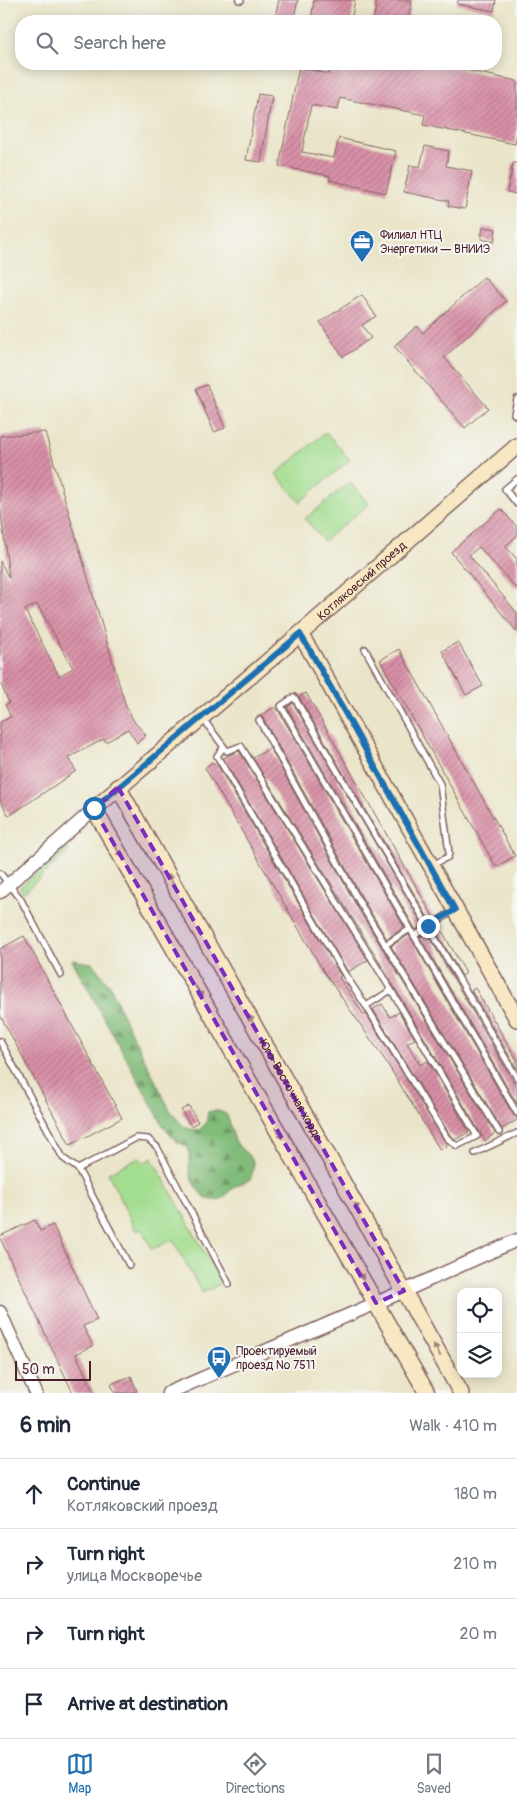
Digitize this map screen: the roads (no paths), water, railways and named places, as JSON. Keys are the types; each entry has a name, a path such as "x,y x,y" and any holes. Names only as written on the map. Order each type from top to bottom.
{"main road":[{"name":"Котляковский проезд","path":"94,808 300,634 517,446"},
{"path":"300,634 517,1018"},
{"name":"Юго-Восточная хорда","path":"118,787 460,1393"},
{"path":"94,808 426,1393"}],"street":[{"name":"Котляковский проезд","path":"4,888 94,808"},
{"path":"168,1393 517,1240"},
{"path":"0,1312 36,1393"}],"lane":[{"path":"517,399 514,414 517,416"},
{"path":"517,479 504,490 517,504"},
{"path":"365,649 440,784 449,853 448,857 431,866"},
{"path":"517,1078 294,697 281,706 517,1113"},
{"path":"201,717 227,751 241,746 391,990 477,1136 457,1146 447,1138 344,973 217,756 223,748"},
{"path":"259,720 360,903 499,1132"},
{"path":"0,873 4,888 20,898 61,975"},
{"path":"414,936 455,910"},
{"path":"385,945 410,929"},
{"path":"366,1006 391,990"},
{"path":"0,1040 63,1158 78,1169 129,1265"},
{"path":"475,1153 517,1133"},
{"path":"78,1169 136,1138 148,1139 157,1147 229,1284"}],"place":[{"name":"Филиал НТЦ Энергетики — ВНИИЭ","path":"362,263"},
{"name":"Проектируемый проезд № 7511","path":"219,1379"}]}
